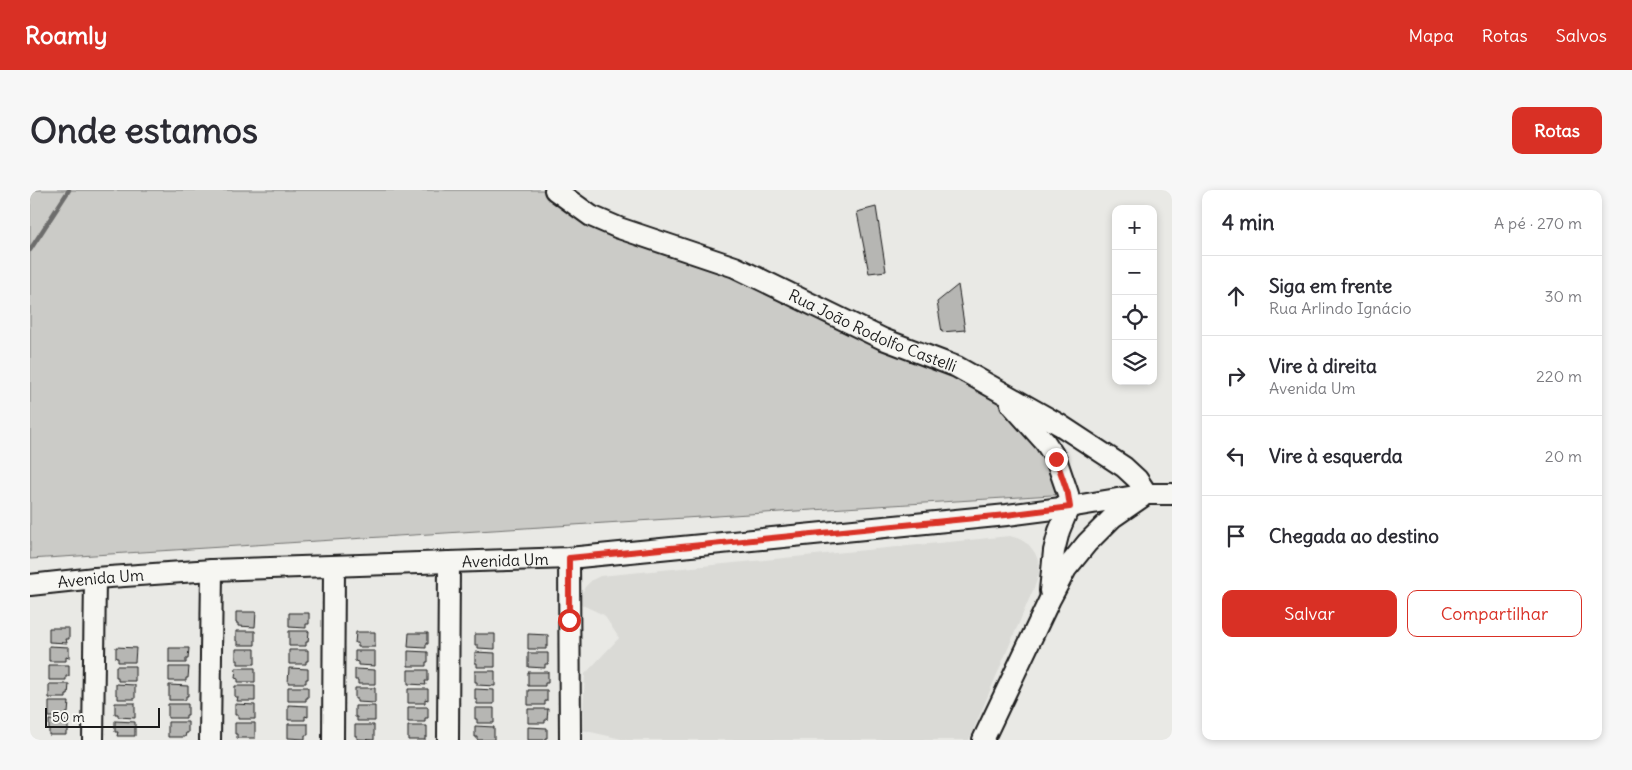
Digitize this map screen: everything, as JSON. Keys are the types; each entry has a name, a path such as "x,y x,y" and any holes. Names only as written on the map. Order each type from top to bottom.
{"street":[{"name":"Rua João Rodolfo Castelli","path":"555,190 591,216 619,228 736,267 766,280 883,340 957,367 1060,425 1124,467 1137,479 1147,494"},
{"path":"996,388 1034,429 1056,459 1068,494 1070,507 1059,531 1054,550 1050,598"},
{"path":"983,740 1050,598 1066,569 1087,543 1113,517 1147,494 1172,494"},
{"name":"Avenida Um","path":"30,586 95,578 212,570 569,558 1006,515 1070,507 1147,494"},
{"path":"569,558 570,740"},
{"path":"448,740 449,562"},
{"path":"333,740 334,567"},
{"path":"210,740 212,570"},
{"path":"93,740 95,578"}],"shaded area":[{"path":"30,190 545,190 560,202 1003,392 1068,494 30,559"},
{"path":"1010,536 1020,539 1029,545 1039,563 1039,573 969,740 626,740 582,730 585,674 619,638 604,615 580,604 581,595 585,587 592,580 600,576"}],"building":[{"path":"876,207 886,271 869,273 857,212"},
{"path":"958,285 965,330 942,332 937,302"},
{"path":"236,612 256,612 255,627 238,626 238,623 236,623"},
{"path":"289,613 309,613 309,624 306,624 306,628 289,627"},
{"path":"49,628 69,628 69,639 66,639 67,643 49,642"},
{"path":"236,631 255,631 255,645 238,645"},
{"path":"289,631 309,631 306,646 289,646"},
{"path":"356,632 375,632 375,647 358,647 358,643 355,643"},
{"path":"409,633 428,633 426,648 408,647"},
{"path":"475,634 495,634 495,649 478,648 478,645 475,645"},
{"path":"528,634 548,635 548,646 546,646 546,649 528,649"},
{"path":"49,646 69,647 69,658 66,657 66,661 49,661"},
{"path":"116,647 136,648 135,662 118,662"},
{"path":"169,648 189,648 186,663 169,663"},
{"path":"236,649 255,649 255,664 238,664"},
{"path":"289,650 308,650 308,661 306,661 306,664 289,664"},
{"path":"355,651 375,651 375,666 358,665 358,662 355,661"},
{"path":"408,651 428,652 426,666 408,666"},
{"path":"475,652 495,653 495,667 477,667"},
{"path":"528,653 548,653 548,664 545,664 545,668 528,667"},
{"path":"49,665 69,665 69,676 66,676 66,680 49,680"},
{"path":"116,666 135,666 135,681 118,681"},
{"path":"169,667 189,667 186,681 169,681"},
{"path":"236,668 255,668 255,682 238,682 238,679 235,678"},
{"path":"289,668 308,669 306,683 288,683"},
{"path":"355,669 375,670 375,684 358,684 358,680 355,680"},
{"path":"408,670 428,670 428,681 425,681 426,685 408,684"},
{"path":"475,671 495,671 495,686 477,685 477,682 475,682"},
{"path":"528,672 548,672 548,683 545,683 545,686 528,686"},
{"path":"49,684 69,684 66,698 49,698"},
{"path":"116,684 135,685 135,699 118,699"},
{"path":"169,685 188,686 186,700 169,700"},
{"path":"235,686 255,686 255,701 237,701 238,697 235,697"},
{"path":"288,687 308,687 308,698 306,698 306,701 288,701"},
{"path":"355,688 375,688 375,703 357,702 357,699 355,699"},
{"path":"408,689 428,689 428,700 425,699 425,703 408,703"},
{"path":"475,689 494,690 494,704 477,704"},
{"path":"528,690 547,690 545,705 528,705"},
{"path":"49,702 69,702 66,717 49,717"},
{"path":"115,703 135,703 135,718 118,717 118,714 115,714"},
{"path":"168,704 188,704 188,715 186,715 186,718 168,718"},
{"path":"235,704 255,705 255,719 238,719 238,715 235,715"},
{"path":"288,705 308,706 308,717 305,716 305,720 288,720"},
{"path":"355,706 375,706 375,721 357,721"},
{"path":"408,707 428,707 428,718 425,718 425,722 408,722"},
{"path":"475,708 494,708 494,723 477,723"},
{"path":"528,709 548,709 545,723 528,723"},
{"path":"49,720 68,721 68,732 66,732 66,735 49,735"},
{"path":"115,721 135,722 135,736 117,736 118,732 115,732"},
{"path":"168,722 188,722 188,733 186,733 185,737 168,737"},
{"path":"235,723 255,723 255,738 237,738"},
{"path":"288,724 308,724 308,735 305,735 305,739 288,738"},
{"path":"355,725 374,725 374,740 357,739 357,736 355,736"},
{"path":"408,726 427,726 427,737 425,737 425,740 408,740"},
{"path":"475,726 494,727 494,740 477,740 477,737 475,737"},
{"path":"528,727 547,728 547,738 545,740 528,740"}],"waterway":[{"path":"30,250 69,190"}],"route":[{"path":"569,620 569,558 1070,507 1068,494 1056,459"}]}
